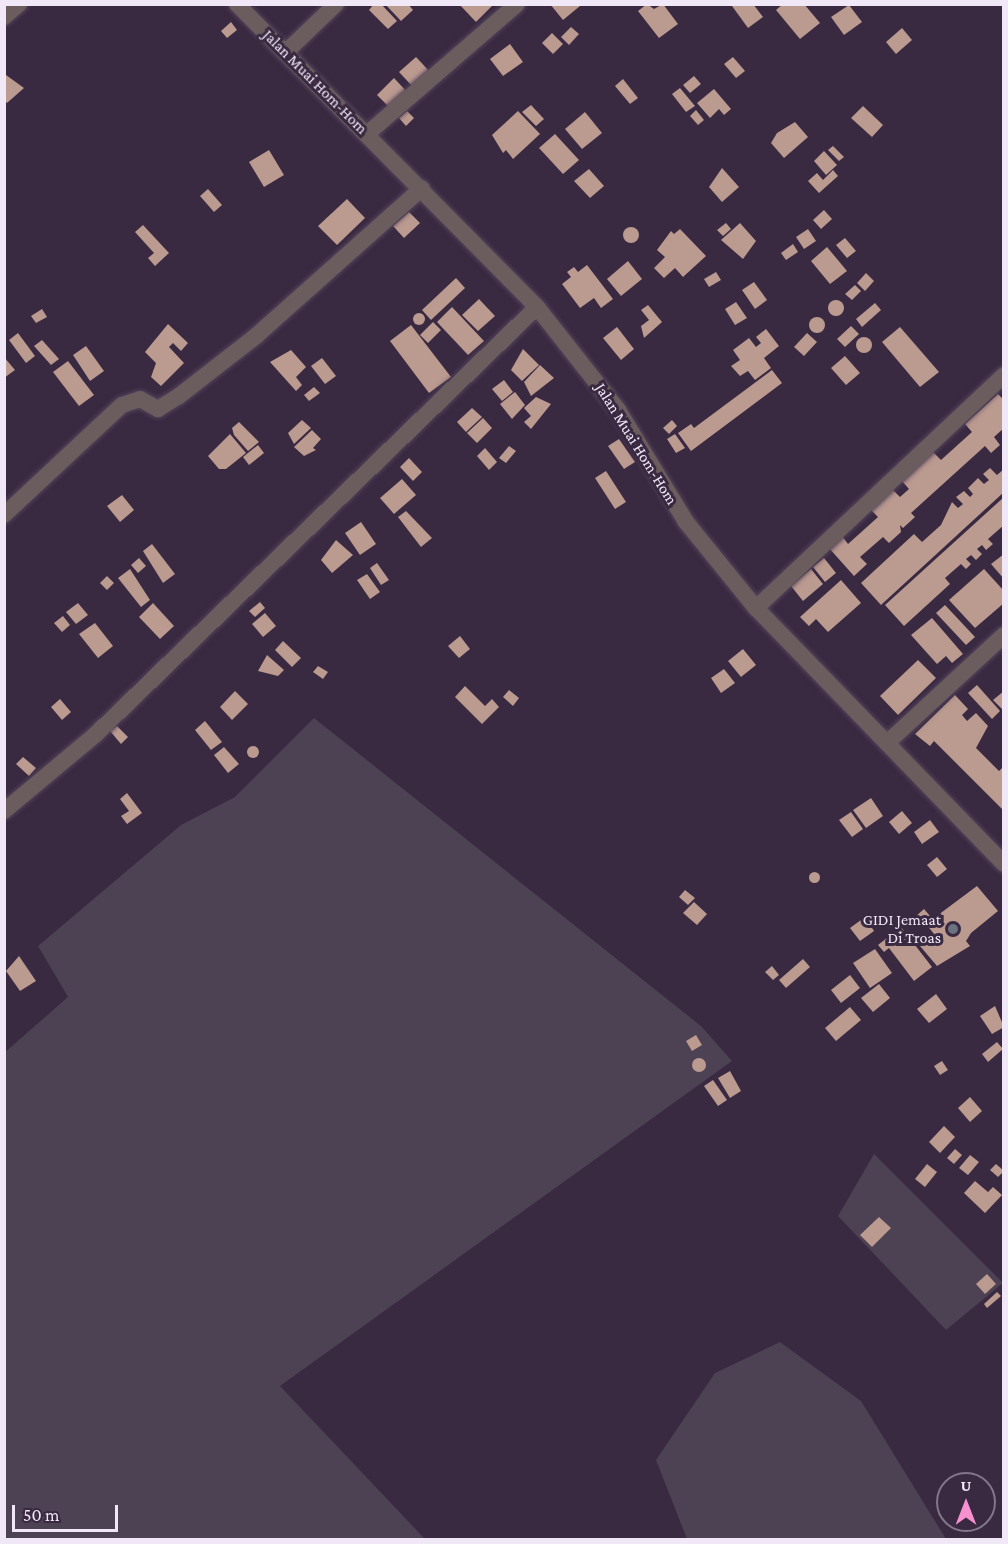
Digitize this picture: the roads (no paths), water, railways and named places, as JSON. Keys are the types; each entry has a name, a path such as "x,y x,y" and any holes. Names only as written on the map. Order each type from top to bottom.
{"street":[{"path":"4,17 19,4"},
{"name":"Jalan Muai Hom-Hom","path":"237,4 288,51 537,307 618,410 686,522 756,608 1004,864"},
{"path":"288,51 336,4"},
{"path":"367,134 517,4"},
{"path":"4,514 122,405 140,399 164,407 256,336 422,188"},
{"path":"4,811 95,735 537,307"},
{"path":"756,608 1004,375"},
{"path":"887,743 1004,634"}],"place":[{"name":"GIDI Jemaat Di Troas","path":"953,929"}]}
